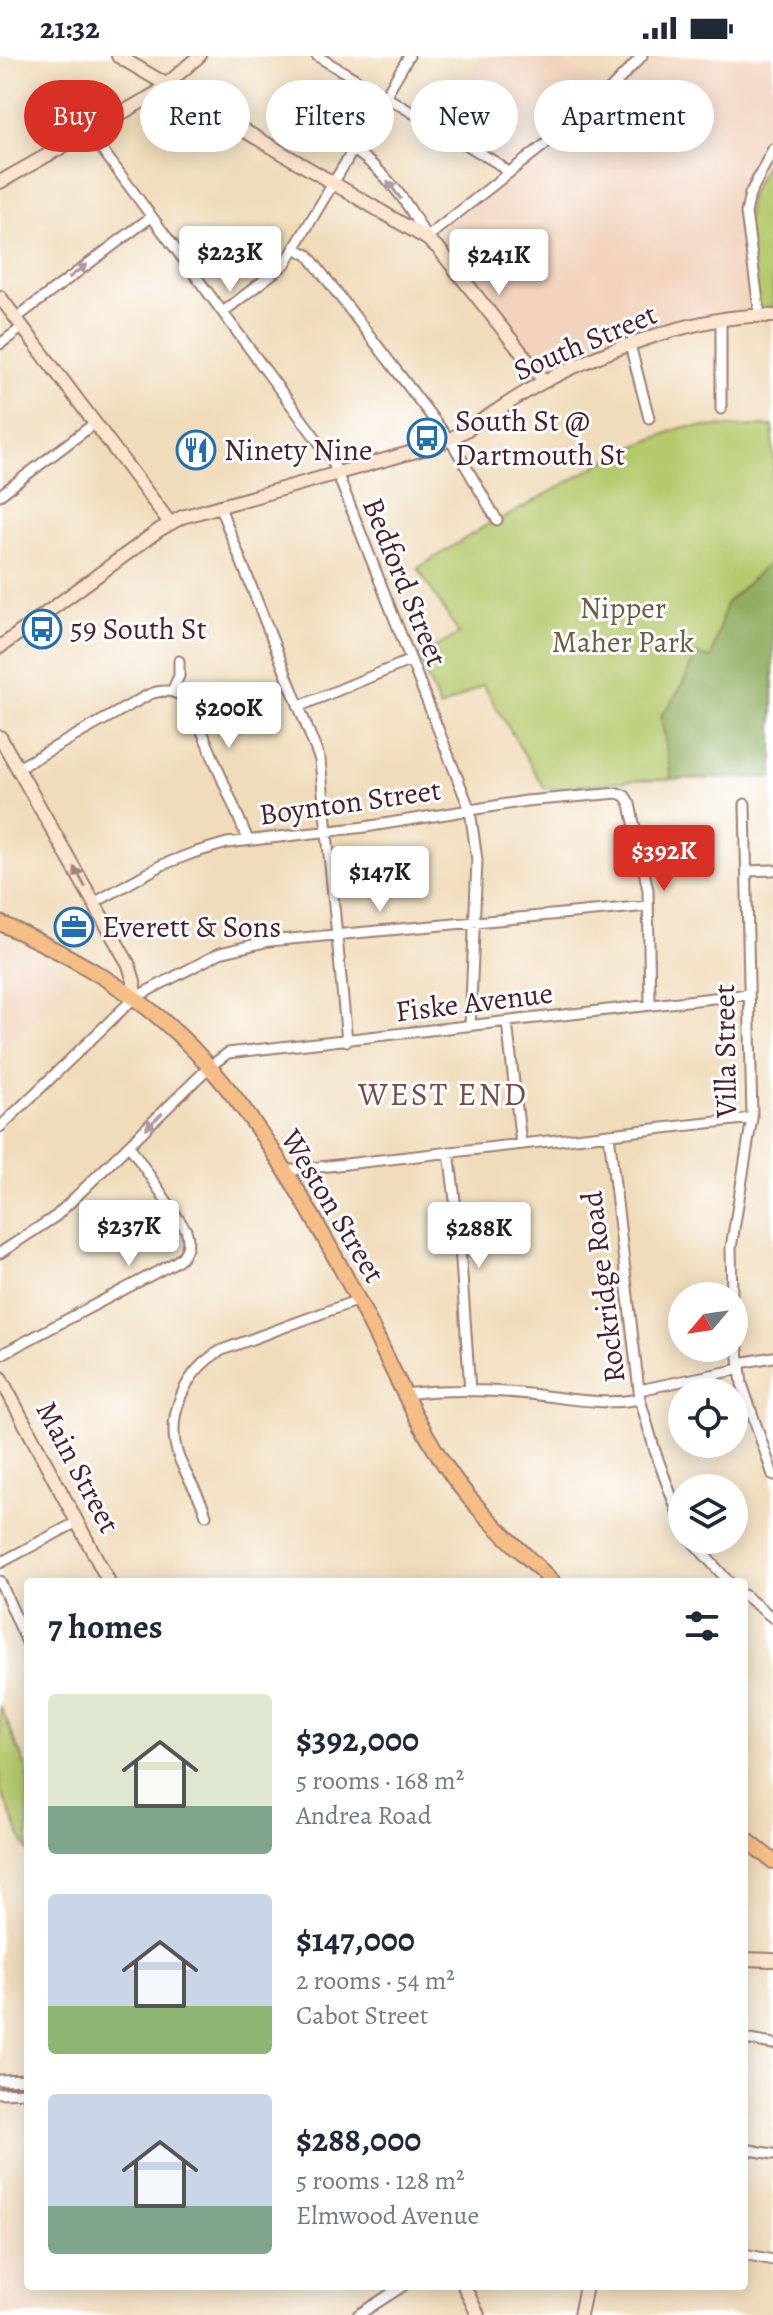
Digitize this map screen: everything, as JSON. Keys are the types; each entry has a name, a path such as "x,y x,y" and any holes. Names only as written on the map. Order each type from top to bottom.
{"main road":[{"name":"Weston Street","path":"0,923 58,951 134,998 173,1029 209,1067 284,1171 358,1300 429,1439 458,1484 549,1578"},
{"path":"748,1841 773,1861"}],"street":[{"path":"118,56 157,80"},
{"path":"173,80 199,56"},
{"path":"317,56 358,80"},
{"path":"394,81 409,56"},
{"path":"426,238 595,105 642,56"},
{"path":"394,101 509,173"},
{"path":"250,135 426,238 439,249 544,381"},
{"path":"766,316 746,213 750,194 773,149"},
{"path":"0,182 53,152"},
{"name":"Bedford Street","path":"104,152 328,453 337,474 470,810 476,852 470,1026"},
{"path":"223,312 277,272 295,248 352,152"},
{"path":"356,152 371,162 384,177 412,213 426,238"},
{"path":"0,344 19,323 151,217"},
{"path":"295,248 308,255 449,440 497,520"},
{"path":"0,297 170,523"},
{"name":"South Street","path":"0,647 170,523 219,505 413,454 449,440 544,381 630,345 721,320 766,316"},
{"path":"721,320 721,409"},
{"path":"630,345 649,418"},
{"path":"0,495 95,423"},
{"path":"219,505 320,760 347,1041"},
{"path":"300,706 411,660"},
{"path":"172,691 179,676 179,661"},
{"path":"18,768 148,695 172,691 191,706 248,840"},
{"path":"0,737 130,969 134,998"},
{"name":"Boynton Street","path":"94,903 171,861 208,848 248,840 614,793 625,796 630,804 648,906"},
{"name":"Villa Street","path":"732,1282 731,1248 752,1118 745,804"},
{"path":"747,871 773,870"},
{"path":"0,1127 134,998 232,948 269,941 648,906 650,1005"},
{"name":"Fiske Avenue","path":"209,1067 228,1053 749,994"},
{"path":"507,1022 521,1144"},
{"path":"0,1253 56,1216 209,1067"},
{"path":"284,1171 752,1118"},
{"name":"Rockridge Road","path":"609,1134 640,1394 668,1487"},
{"path":"0,1355 177,1262 186,1252 189,1239 186,1230 129,1145"},
{"path":"449,1152 459,1232 470,1391"},
{"path":"206,1515 176,1445 177,1410 188,1381 203,1363 219,1352 358,1300"},
{"path":"405,1394 470,1391 532,1394 599,1404 773,1357"},
{"path":"740,1362 746,1397 773,1475"},
{"name":"Main Street","path":"0,1377 107,1578"},
{"path":"0,1563 77,1522"},
{"path":"704,1554 725,1578"},
{"path":"0,1581 24,1636"},
{"path":"748,1598 773,1618"},
{"path":"748,1959 773,1960"},
{"path":"748,2040 773,2044"},
{"path":"0,2080 24,2079"},
{"path":"0,2093 24,2092"},
{"path":"748,2150 773,2154"},
{"path":"748,2255 773,2260"},
{"path":"358,2315 397,2290"},
{"path":"466,2290 478,2315"},
{"path":"580,2315 585,2290"}],"shaded area":[{"path":"482,56 556,56 595,80 534,80 534,152 714,152 714,80 619,80 642,56 773,56 773,149 760,316 702,324 544,381 538,372 544,358 489,314 426,238 508,173 476,152 518,152 518,80 465,80"},
{"path":"0,938 37,954 64,971 71,980 70,985 0,1053"},
{"path":"0,2177 2,2200 24,2279 24,2290 28,2290 36,2315 0,2315"}],"green space":[{"path":"773,149 773,316 760,316 746,228 750,194"},
{"name":"Nipper Maher Park","path":"773,426 773,777 634,780 545,789 483,685 440,708 419,657 459,634 418,568 490,523 623,451 683,427"},
{"path":"773,559 773,777 671,779 661,715 681,686 695,654 711,658 726,603"},
{"path":"0,1705 24,1762 24,1844 0,1789"}],"place":[{"name":"South St @ Dartmouth St","path":"427,438"},
{"name":"Ninety Nine","path":"196,450"},
{"name":"59 South St","path":"42,629"},
{"name":"Everett & Sons","path":"74,927"}],"district":[{"name":"WEST END","path":"443,1094"}]}
